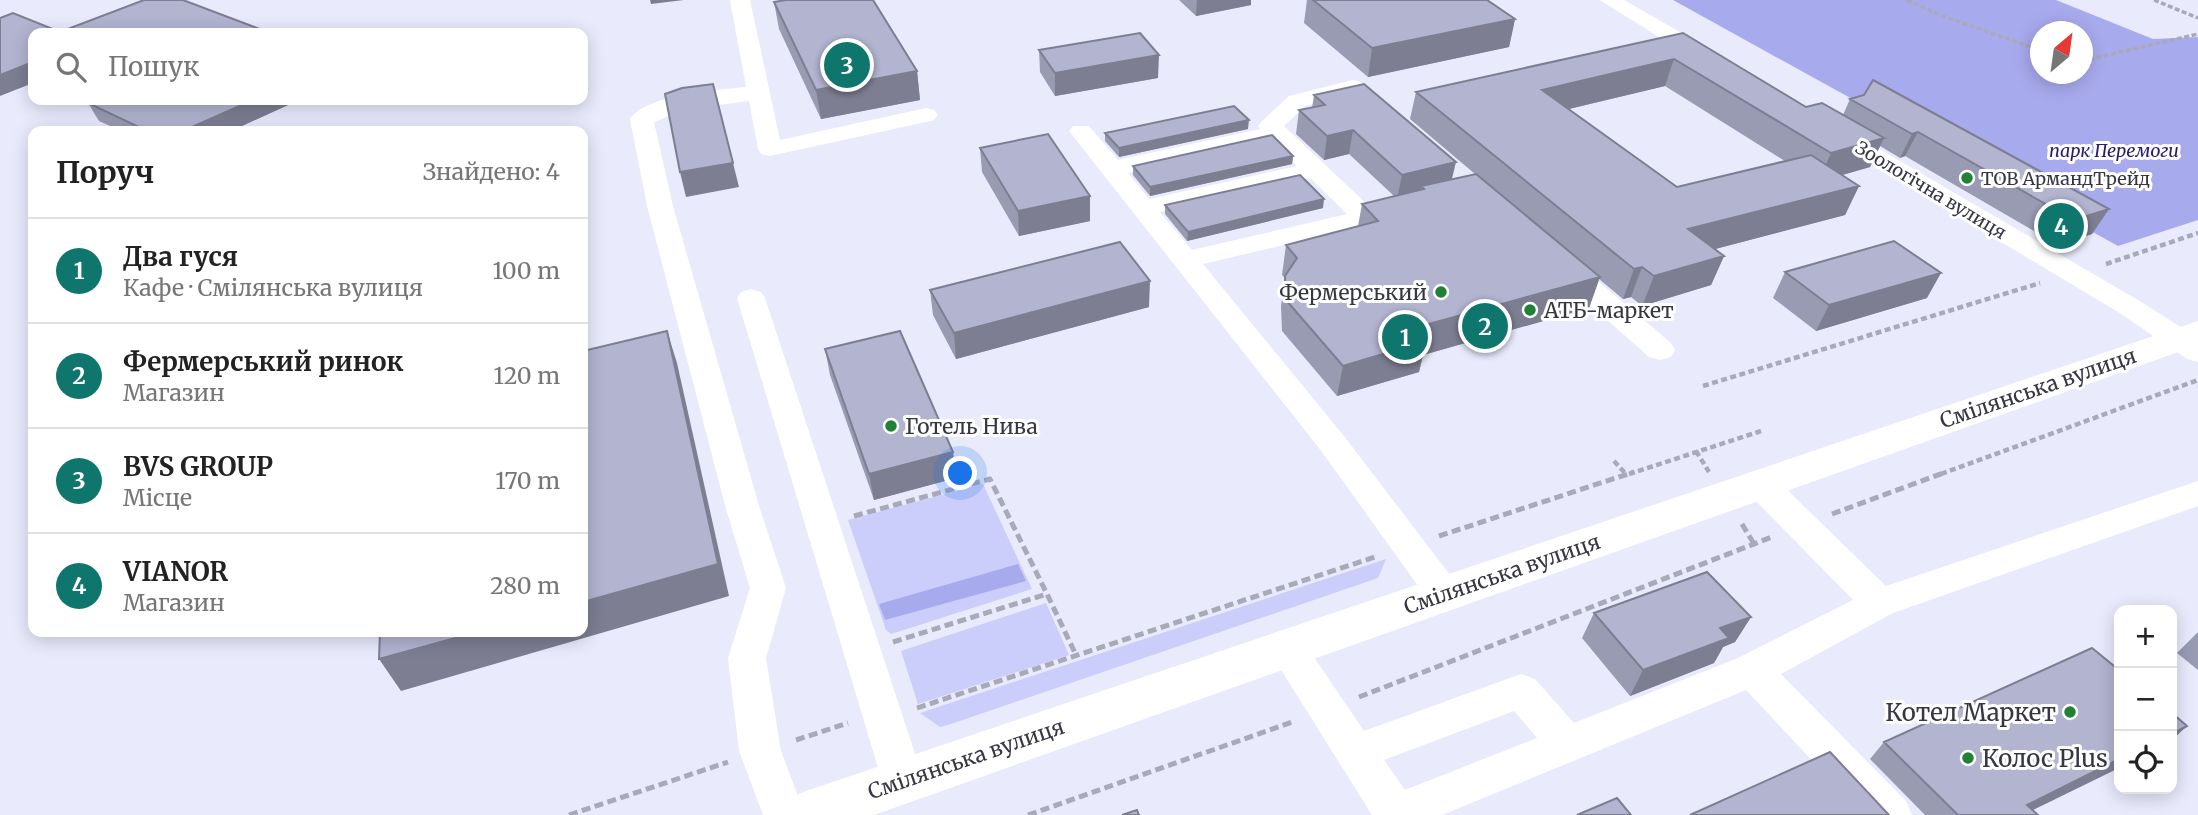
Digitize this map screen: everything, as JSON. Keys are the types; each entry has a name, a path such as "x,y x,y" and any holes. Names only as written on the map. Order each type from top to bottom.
{"main road":[{"name":"Смілянська вулиця","path":"806,815 1760,484 2191,341"}],"street":[{"path":"740,0 770,149 926,115"},
{"path":"1610,0 1728,70"},
{"path":"1365,217 1270,126 1297,101 1354,87 1374,104"},
{"path":"759,93 709,98 661,108 642,120 660,206 743,509 768,588 747,658 760,751 783,815"},
{"name":"Зоологічна вулиця","path":"1811,119 2191,341"},
{"path":"1080,131 1333,444 1444,594"},
{"path":"1111,169 1277,132"},
{"path":"1143,208 1315,170"},
{"path":"1185,260 1402,209"},
{"path":"1547,253 1660,350"},
{"path":"751,299 903,781"},
{"path":"1760,484 1880,603"},
{"path":"1287,649 1394,815 1752,670 1880,603 2198,493"},
{"path":"1752,670 1891,815"},
{"path":"1355,752 1521,691 1566,744"}],"path":[{"path":"1907,0 1940,15 2030,46"},
{"path":"2154,0 2198,18"},
{"path":"2093,58 2198,34"},
{"path":"1703,386 2074,274 2198,233"},
{"path":"1028,815 1327,710 1802,526 2198,380"},
{"path":"569,815 881,713 921,708 1626,473 1761,431"},
{"path":"1614,461 1626,473"},
{"path":"822,524 990,479 1076,655"},
{"path":"862,652 1047,593"}],"shaded area":[{"path":"983,484 1032,589 891,634 886,630 848,520"},
{"path":"1386,559 1378,578 948,725 940,727 920,713"},
{"path":"1046,603 1069,655 918,704 901,651"}],"green space":[{"name":"парк Перемоги","path":"1673,0 2056,0 2153,39 2198,37 2198,220 2118,246"},
{"path":"1018,564 1026,581 885,620 879,604"}],"building":[{"path":"144,0 183,0 257,28 70,28"},
{"path":"873,0 917,71 816,90 774,2"},
{"path":"1313,0 1487,0 1515,19 1372,48"},
{"path":"13,13 50,28 28,28 28,64 0,75 0,18"},
{"path":"1140,33 1159,55 1055,73 1039,50"},
{"path":"1683,33 1806,107 1822,103 1884,138 1831,153 1674,59 1542,90 1677,187 1811,155 1859,186 1688,229 1724,256 1654,276 1642,267 1634,269 1416,92"},
{"path":"1873,80 2109,209 2074,220 1918,132 1912,134 1850,99 1864,95"},
{"path":"713,84 733,163 680,172 665,94 682,88"},
{"path":"1364,84 1456,162 1402,175 1353,130 1327,136 1299,110 1325,105 1314,95"},
{"path":"92,105 242,105 194,126 136,126"},
{"path":"1234,106 1249,120 1119,148 1105,133"},
{"path":"1048,134 1090,196 1018,211 980,148"},
{"path":"1272,135 1293,156 1150,187 1133,166"},
{"name":"Фермерський","path":"1476,174 1600,277 1414,328 1426,341 1343,366 1286,300 1285,276 1297,258 1286,245 1378,221 1362,204 1424,189 1421,186"},
{"path":"1300,175 1324,199 1188,232 1165,205"},
{"path":"1894,241 1941,273 1829,305 1785,272"},
{"path":"1120,242 1150,281 954,333 930,290"},
{"path":"667,331 718,564 588,601 588,350"},
{"name":"Готель Нива","path":"900,331 953,452 869,474 825,349"},
{"path":"1707,572 1751,617 1720,628 1729,638 1643,670 1594,613"},
{"path":"380,637 459,637 379,659"},
{"path":"2092,648 2114,666 2114,762 2027,805 2038,815 1958,815 1884,742"},
{"path":"2177,717 2187,726 2177,731"},
{"path":"1830,752 1889,815 1690,815"},
{"path":"1617,798 1631,815 1577,815"},
{"path":"1137,810 1139,815 1122,815"}],"place":[{"name":"BVS GROUP","path":"847,65"},
{"name":"ТОВ АрмандТрейд","path":"1967,178"},
{"name":"VIANOR","path":"2061,226"},
{"name":"Фермерський","path":"1441,292"},
{"name":"АТБ-маркет","path":"1530,310"},
{"name":"Фермерський ринок","path":"1485,326"},
{"name":"Два гуся","path":"1405,337"},
{"name":"Готель Нива","path":"891,426"},
{"name":"Котел Маркет","path":"2070,712"},
{"name":"Колос Plus","path":"1968,758"}]}
